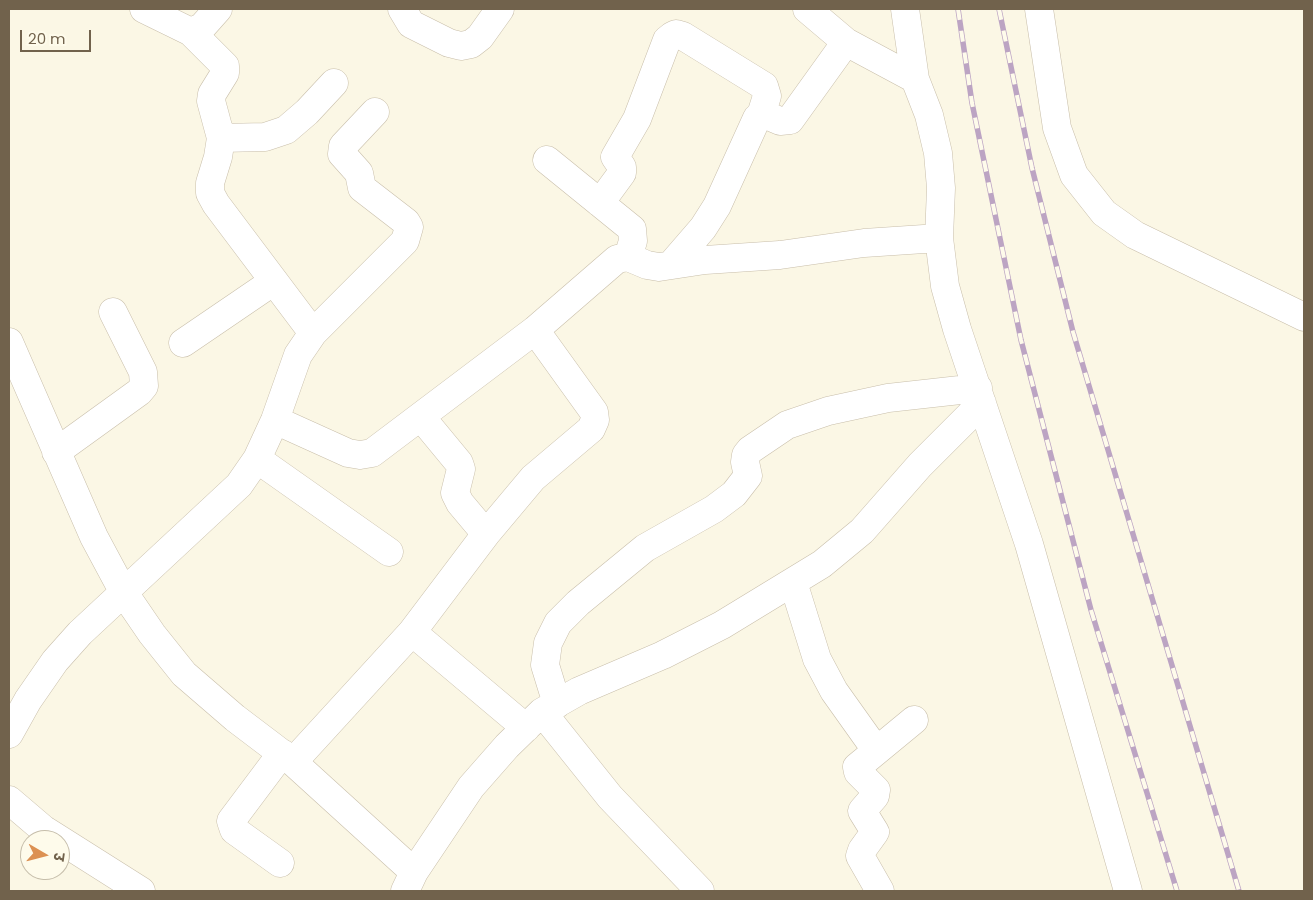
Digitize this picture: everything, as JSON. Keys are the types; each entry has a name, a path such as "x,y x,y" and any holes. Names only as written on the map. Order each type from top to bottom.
{"street":[{"path":"144,9 191,32 224,66 225,73 212,94 211,101 221,138 218,157 210,183 210,193 216,204 313,333"},
{"path":"191,32 202,27 218,9"},
{"path":"402,9 411,24 449,43 461,46 471,44 480,36 500,9"},
{"path":"807,9 846,42 915,79"},
{"path":"905,9 915,79 930,115 938,153 941,188 939,238 945,286 1029,544 1128,891"},
{"path":"1039,9 1057,128 1074,175 1104,213 1135,235 1304,317"},
{"path":"600,202 623,170 615,157 637,118 668,40 672,36 676,34 683,36 764,86 767,96 761,114 757,118 717,206 703,228 671,265"},
{"path":"761,114 780,122 790,120 846,42"},
{"path":"221,138 266,137 286,130 307,112 334,83"},
{"path":"9,734 28,700 55,661 80,633 239,485 257,459 275,420 298,355 313,333 405,241 409,227 406,222 362,188 359,173 342,154 343,146 375,112"},
{"path":"547,160 632,229 634,234 628,257"},
{"path":"275,420 348,453 360,455 372,453 535,330 617,259 628,257 647,265 659,267 705,260 780,255 864,243 939,238"},
{"path":"183,343 274,281"},
{"path":"56,452 139,392 144,386 143,372 113,312"},
{"path":"280,863 234,830 231,821 288,758 412,632 486,534 533,478 592,429 596,420 594,412 535,330"},
{"path":"9,342 94,537 124,593 152,634 184,674 235,718 288,758 409,881 471,787 542,715 579,691 662,655 722,625 822,564 862,531 980,396"},
{"path":"542,715 548,642 558,623 578,603 645,548 714,509 734,494 746,482 748,476 745,462 746,455 750,450 787,425 828,412 888,398 980,396"},
{"path":"421,417 459,463 461,469 455,492 460,503 486,534"},
{"path":"257,459 389,552"},
{"path":"793,582 817,659 834,692 876,750"},
{"path":"412,632 542,715 610,797 700,891"},
{"path":"880,891 860,856 875,832 862,811 875,796 876,790 858,772 857,767 914,720"},
{"path":"9,800 43,829 141,891"}],"railway":[{"path":"958,9 972,103 1021,340 1091,610 1177,891"},
{"path":"999,9 1032,168 1073,332 1239,891"}]}
